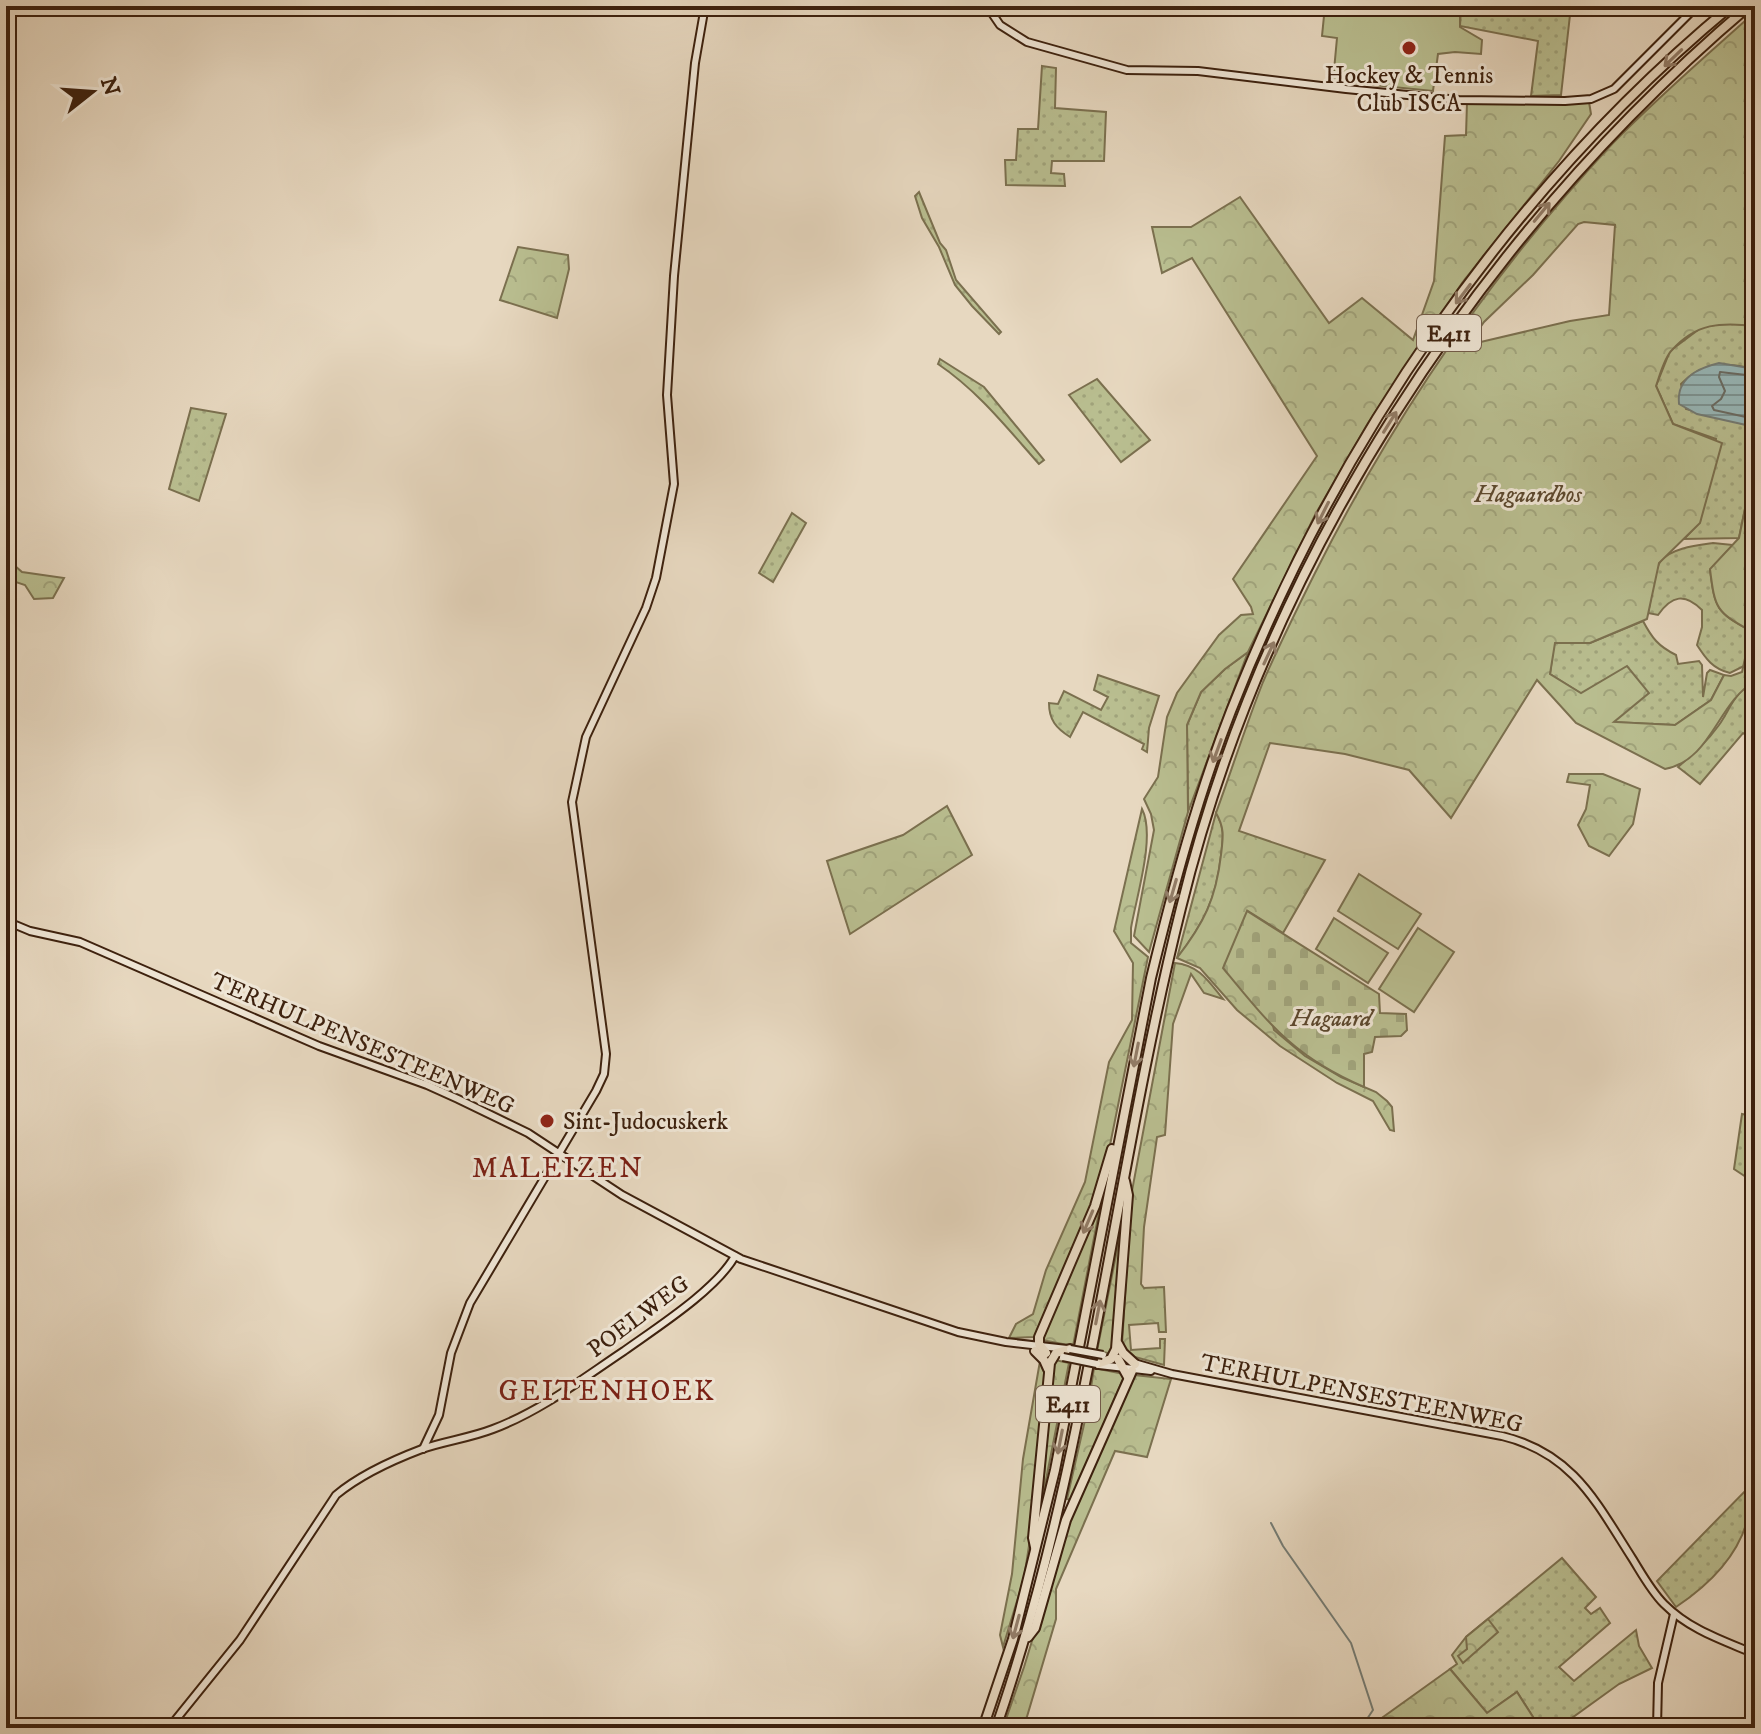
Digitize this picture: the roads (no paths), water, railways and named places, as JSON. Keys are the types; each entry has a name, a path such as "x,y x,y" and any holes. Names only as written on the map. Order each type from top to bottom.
{"highway":[{"name":"E411","path":"983,1728 1013,1639 1058,1455 1151,978 1194,816 1256,652 1330,499 1424,347 1497,248 1552,183 1634,95 1731,6"},
{"name":"E411","path":"996,1728 1049,1553 1163,985 1200,839 1230,749 1265,662 1341,505 1434,353 1550,203 1632,114 1749,6"},
{"path":"1035,1344 1095,1206 1112,1149 1120,1134"},
{"path":"1112,1360 1117,1340 1128,1195 1124,1179"},
{"path":"1025,1640 1035,1628 1077,1493 1130,1370 1117,1340"},
{"path":"1035,1344 1054,1353 1070,1349"},
{"path":"1035,1344 1050,1374"},
{"path":"1036,1552 1033,1538 1054,1353"},
{"path":"1097,1364 1112,1360 1130,1370"},
{"path":"1049,1553 1051,1572"}],"street":[{"path":"423,1449 439,1415 451,1353 470,1303 596,1091 606,1063 572,802 586,737 646,608 656,578 674,484 667,395 683,178 695,63 705,6"},
{"path":"987,6 1000,25 1027,42 1127,70 1198,71 1459,100 1565,101 1591,99 1614,89 1697,6"},
{"name":"TERHULPENSESTEENWEG","path":"6,921 30,931 80,942 328,1050 427,1085 517,1127 622,1195 735,1256 964,1334 1035,1344"},
{"name":"POELWEG","path":"169,1728 240,1640 329,1502 354,1482 423,1449 492,1430 563,1394 676,1315 726,1269 735,1256"},
{"path":"1070,1349 1112,1360"},
{"path":"1054,1353 1097,1364"},
{"name":"TERHULPENSESTEENWEG","path":"1130,1370 1159,1371 1502,1436 1536,1447 1565,1465 1586,1487 1647,1582 1674,1613 1704,1633 1755,1654"},
{"path":"1657,1728 1658,1683 1674,1613"},
{"path":"1669,1643 1684,1622"}],"water":[{"path":"1719,363 1755,369 1755,427 1697,414 1679,404 1685,381 1696,371"}],"waterway":[{"path":"1271,1523 1283,1546 1351,1643 1373,1710 1361,1728"}],"place":[{"name":"Hockey & Tennis Club ISCA","path":"1409,48"},
{"name":"Sint-Judocuskerk","path":"547,1121"}],"district":[{"name":"MALEIZEN","path":"558,1167"},
{"name":"GEITENHOEK","path":"607,1390"}],"park label":[{"name":"Hagaardbos","path":"1528,494"},
{"name":"Hagaard","path":"1331,1018"}]}
